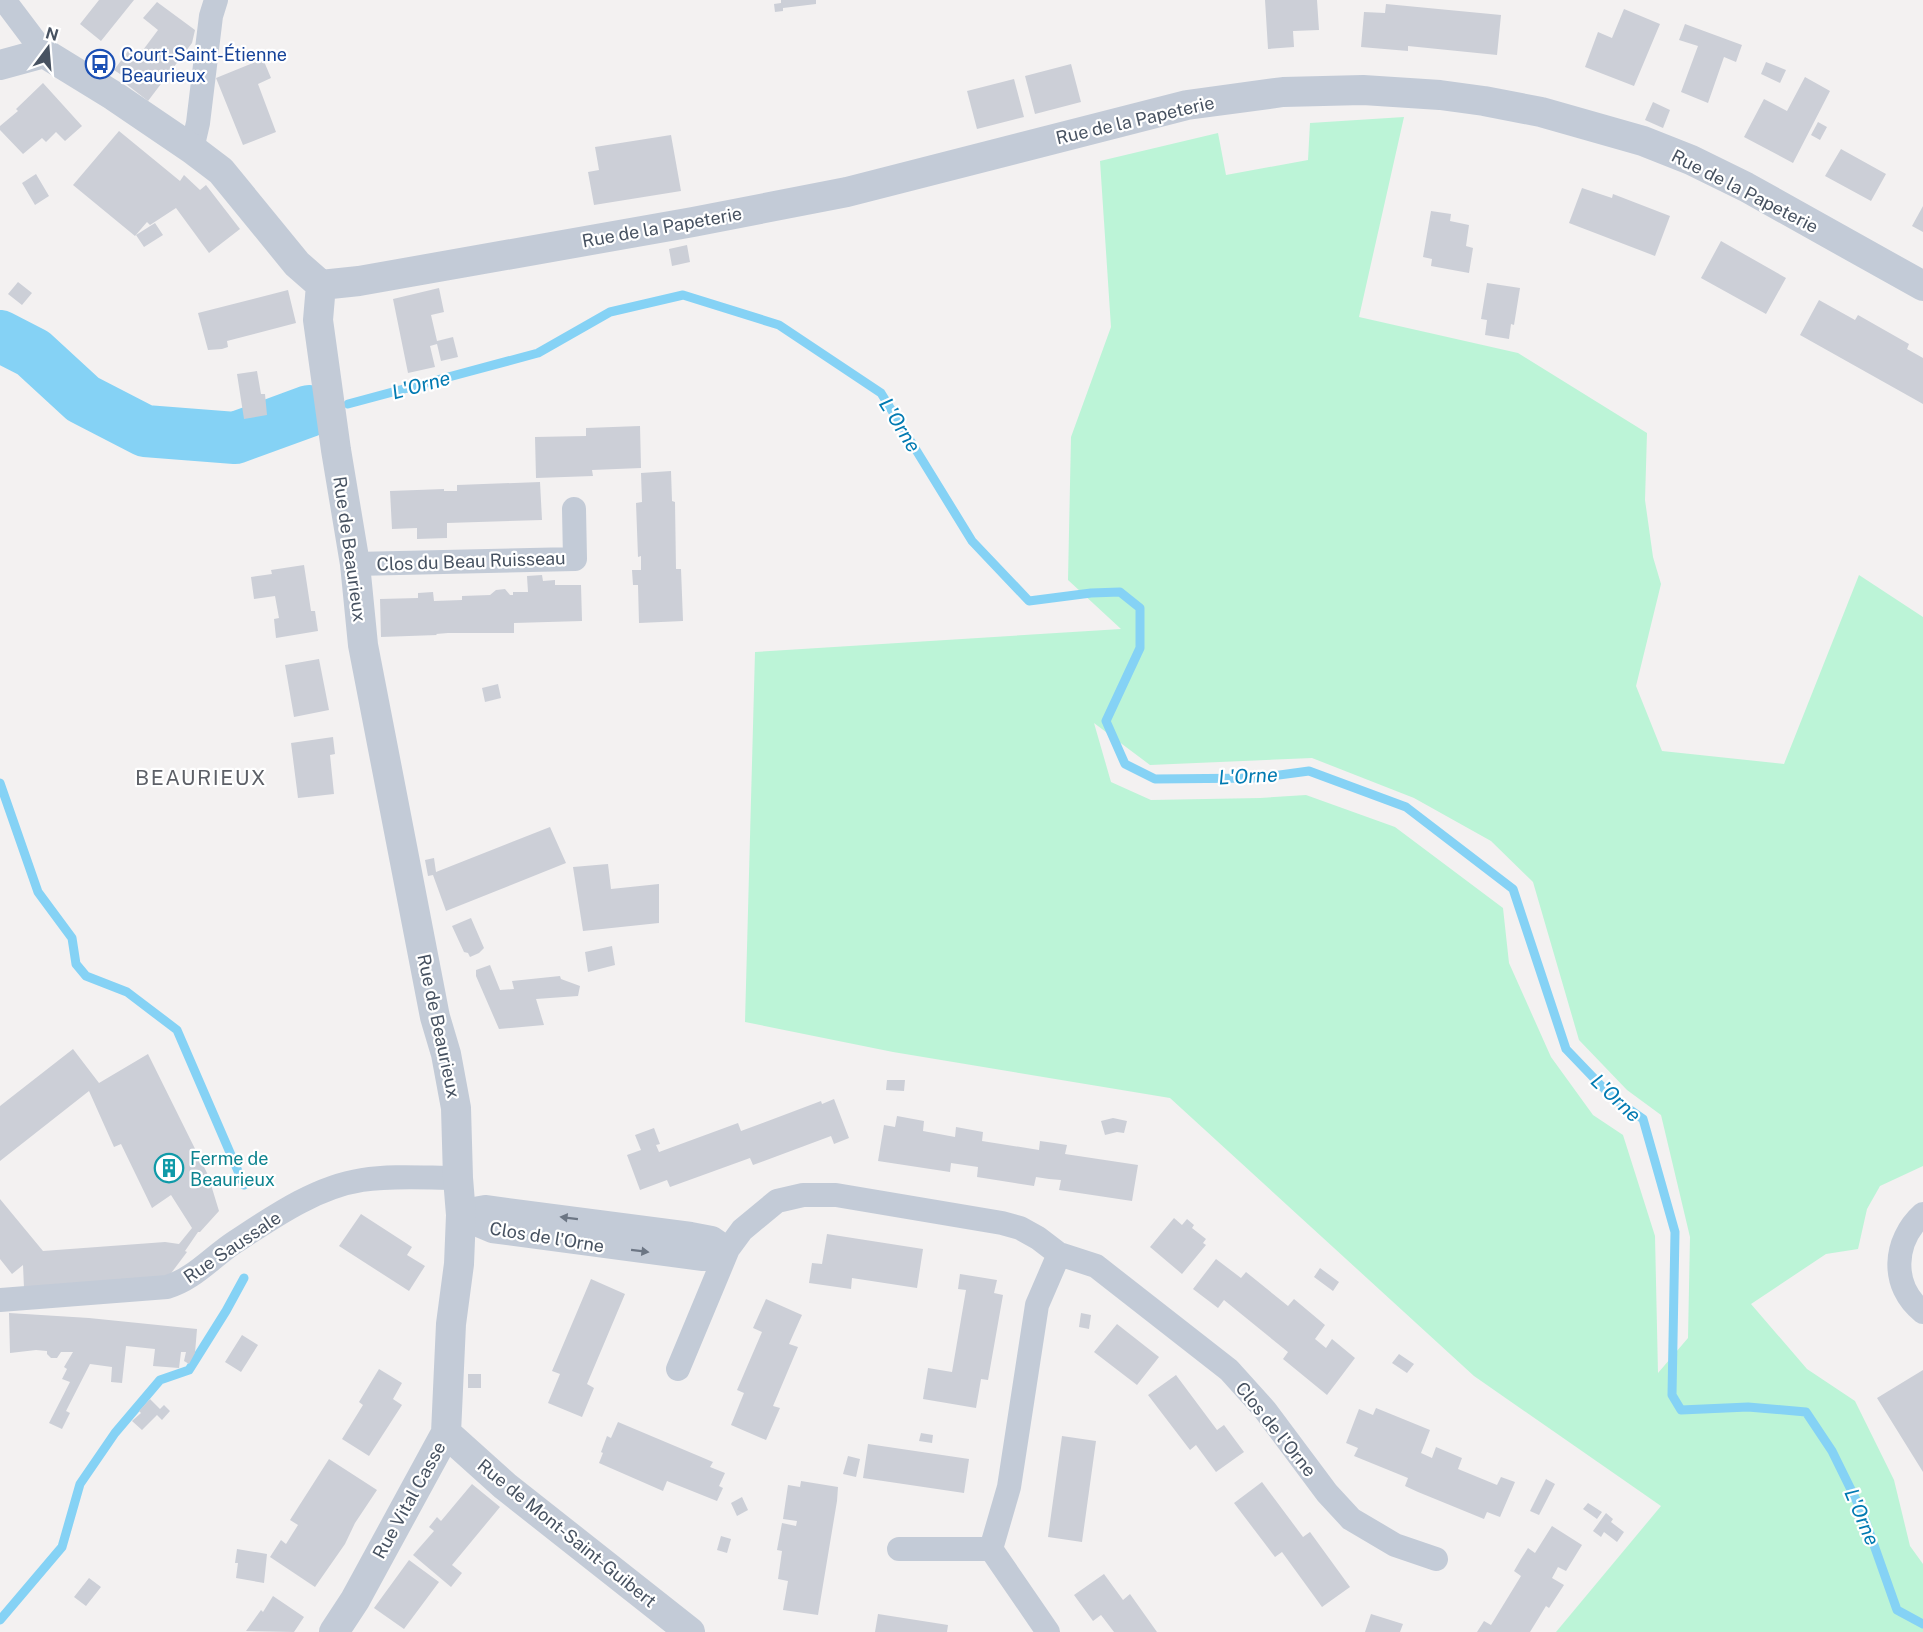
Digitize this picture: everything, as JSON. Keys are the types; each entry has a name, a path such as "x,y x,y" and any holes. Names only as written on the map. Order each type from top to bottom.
{"street":[{"path":"4,0 44,53 114,96 221,171 297,264 321,285"},
{"path":"192,149 198,123 211,16 216,0"},
{"path":"0,65 44,53"},
{"name":"Rue de la Papeterie","path":"321,285 359,281 693,222 847,192 1187,105 1283,92 1363,90 1405,92 1484,101 1541,112 1642,141 1691,160 1746,187 1923,286"},
{"name":"Rue de Beaurieux","path":"321,285 318,320 332,425 355,564 363,645 435,1017 446,1054 456,1108 461,1215"},
{"name":"Clos du Beau Ruisseau","path":"355,564 575,559 574,509"},
{"name":"Rue Saussale","path":"2,1294 167,1287 182,1282 226,1248 267,1221 324,1191 360,1180 392,1177 458,1178"},
{"name":"Clos de l'Orne","path":"678,1369 728,1249 742,1230 777,1201 803,1195 836,1195 1011,1225 1038,1238 1059,1254 1096,1266 1229,1370 1265,1410 1327,1493 1351,1520 1395,1545 1436,1559"},
{"path":"1923,1214 1912,1225 1903,1242 1899,1261 1902,1285 1907,1295 1923,1312"},
{"name":"Clos de l'Orne","path":"461,1215 492,1231 703,1259 728,1249"},
{"name":"Rue Vital Casse","path":"334,1632 355,1600 446,1433 451,1324 459,1264 461,1215"},
{"path":"1048,1632 992,1549 1009,1487 1038,1305 1059,1254"},
{"name":"Rue de Mont-Saint-Guibert","path":"446,1433 505,1486 690,1632"},
{"path":"899,1549 992,1549"}],"green space":[{"path":"1404,117 1359,317 1518,353 1647,433 1645,500 1653,557 1661,584 1636,686 1662,751 1784,764 1859,575 1923,617 1923,1166 1880,1186 1867,1209 1858,1249 1826,1254 1751,1304 1807,1369 1855,1401 1894,1480 1910,1546 1923,1564 1923,1632 1556,1632 1661,1506 1474,1376 1170,1098 893,1052 745,1022 755,652 1121,629 1068,580 1071,437 1111,327 1100,161 1218,133 1226,175 1308,160 1310,123","holes":["1094,723 1150,765 1312,758 1414,798 1491,841 1533,882 1579,1040 1627,1090 1661,1115 1690,1237 1688,1338 1658,1373 1655,1236 1623,1135 1593,1115 1551,1057 1509,963 1503,908 1395,827 1306,795 1151,800 1111,782"]}],"building":[{"path":"99,0 134,0 101,41 80,24"},
{"path":"781,0 816,0 816,4 783,8 783,11 775,12 774,4 781,3"},
{"path":"1265,0 1317,0 1319,30 1293,31 1294,47 1268,49"},
{"path":"157,2 195,30 192,43 148,101 121,80 123,76 114,70 129,50 137,58 158,30 143,18"},
{"path":"1386,4 1501,15 1497,55 1408,46 1408,51 1361,47 1364,12 1385,13"},
{"path":"1624,9 1660,24 1634,86 1585,67 1598,32 1612,38"},
{"path":"1685,24 1742,45 1736,62 1724,57 1708,103 1681,92 1698,46 1679,40"},
{"path":"263,59 271,78 258,84 276,132 243,145 216,78"},
{"path":"1766,62 1786,70 1780,83 1761,74"},
{"path":"1071,64 1081,102 1035,114 1025,76"},
{"path":"1805,77 1830,91 1793,163 1744,137 1764,99 1787,111"},
{"path":"1014,79 1024,117 977,129 967,91"},
{"path":"43,83 82,126 65,141 56,132 46,142 42,138 23,154 0,130 0,126 18,111 16,109"},
{"path":"1653,102 1670,110 1663,128 1645,120"},
{"path":"1818,122 1827,127 1820,140 1811,135"},
{"path":"119,131 180,181 184,175 200,190 206,185 240,229 209,253 176,208 150,225 147,222 135,236 73,185"},
{"path":"671,135 681,191 594,205 588,172 599,170 595,147"},
{"path":"1841,149 1886,174 1871,201 1825,176"},
{"path":"36,174 49,196 35,205 22,183"},
{"path":"1582,188 1612,198 1613,194 1670,216 1655,256 1569,223"},
{"path":"1923,206 1923,232 1912,226"},
{"path":"1431,211 1451,214 1450,221 1469,225 1466,246 1473,248 1469,273 1431,266 1432,259 1423,257"},
{"path":"155,223 163,235 144,247 136,235"},
{"path":"1721,241 1786,278 1766,314 1701,278"},
{"path":"687,245 690,262 672,266 669,249"},
{"path":"18,282 32,293 22,305 8,294"},
{"path":"1487,283 1520,288 1514,325 1511,324 1509,339 1485,335 1487,320 1481,319"},
{"path":"439,288 444,312 431,315 437,341 453,337 458,357 441,361 437,344 430,346 435,367 408,373 393,299"},
{"path":"288,290 296,323 227,341 228,347 222,349 208,350 198,313"},
{"path":"1819,300 1855,320 1858,315 1909,344 1907,349 1923,358 1923,404 1800,335"},
{"path":"257,371 261,394 265,394 267,415 244,419 237,374"},
{"path":"640,426 641,468 592,470 593,476 536,478 535,437 586,436 586,428"},
{"path":"671,471 672,501 675,502 676,569 681,569 683,621 639,623 638,585 633,585 632,570 641,570 641,556 638,557 636,503 642,502 641,473"},
{"path":"540,482 542,520 447,523 447,538 417,539 417,528 392,529 390,491 444,489 444,491 457,491 457,485"},
{"path":"304,565 311,611 315,611 318,631 276,638 274,619 279,618 275,596 254,599 251,577 272,574 271,570"},
{"path":"542,575 543,581 555,580 555,585 581,585 582,621 514,623 514,633 448,633 381,637 380,599 418,598 418,593 433,592 434,601 462,600 462,596 490,595 496,590 505,589 513,595 513,592 528,592 527,576"},
{"path":"319,659 329,710 294,717 285,665"},
{"path":"498,684 501,698 485,702 482,688"},
{"path":"333,737 335,754 330,755 334,794 298,798 291,743"},
{"path":"550,827 566,863 446,911 433,875 428,876 425,860 434,858 436,872"},
{"path":"608,864 611,889 659,884 659,923 583,931 573,867"},
{"path":"471,918 484,948 470,957 464,952 452,926"},
{"path":"612,946 615,965 588,972 585,952"},
{"path":"490,965 500,990 514,989 512,981 560,976 561,979 580,986 578,996 536,999 544,1025 499,1029 476,976 476,970"},
{"name":"Ferme de Beaurieux","path":"73,1049 99,1083 148,1054 208,1175 219,1211 198,1232 185,1251 187,1252 169,1276 24,1288 23,1265 12,1274 0,1259 0,1199 43,1251 165,1242 179,1244 192,1228 171,1195 152,1208 121,1144 114,1147 89,1091 0,1161 0,1106"},
{"path":"887,1080 905,1080 904,1091 886,1090"},
{"path":"834,1099 849,1138 834,1144 831,1136 753,1165 750,1158 670,1187 667,1180 640,1190 627,1155 641,1150 635,1135 654,1128 660,1144 656,1145 659,1152 738,1123 741,1131 821,1101 822,1104"},
{"path":"897,1116 924,1121 923,1131 955,1137 956,1127 983,1132 982,1141 1039,1150 1040,1141 1067,1145 1065,1154 1138,1165 1132,1201 1059,1190 1061,1180 1036,1177 1034,1186 977,1177 978,1167 951,1163 950,1172 878,1161 884,1125 895,1127"},
{"path":"1113,1118 1127,1121 1124,1133 1105,1135 1101,1121"},
{"path":"361,1214 412,1247 407,1255 425,1266 409,1291 339,1246"},
{"path":"1174,1218 1182,1225 1187,1219 1194,1225 1192,1228 1206,1239 1203,1243 1206,1245 1182,1274 1150,1247"},
{"path":"827,1234 923,1249 917,1288 852,1278 851,1289 809,1283 812,1263 822,1264"},
{"path":"1216,1259 1241,1278 1246,1272 1288,1306 1294,1299 1325,1325 1315,1339 1326,1348 1332,1339 1355,1358 1327,1395 1283,1359 1288,1352 1224,1300 1218,1308 1193,1289"},
{"path":"1320,1268 1339,1282 1333,1291 1314,1277"},
{"path":"960,1274 997,1280 994,1293 1003,1295 988,1380 981,1379 976,1408 923,1399 928,1368 952,1372 966,1290 958,1289"},
{"path":"591,1279 625,1294 587,1384 594,1388 582,1417 548,1403 560,1374 552,1371"},
{"path":"766,1299 802,1315 789,1344 798,1347 773,1406 780,1408 766,1440 731,1425 744,1393 737,1390 762,1332 753,1328"},
{"path":"9,1313 89,1318 197,1329 195,1353 189,1364 184,1361 186,1352 181,1352 179,1368 153,1366 155,1349 126,1346 122,1383 111,1382 112,1367 90,1364 66,1411 70,1413 62,1429 49,1423 70,1382 62,1379 67,1369 64,1367 73,1352 61,1352 57,1358 51,1358 47,1351 10,1353"},
{"path":"1081,1313 1091,1315 1089,1329 1079,1327"},
{"path":"1117,1324 1159,1357 1137,1385 1094,1352"},
{"path":"242,1335 258,1345 241,1372 225,1362"},
{"path":"1399,1354 1414,1364 1407,1373 1392,1363"},
{"path":"379,1369 402,1383 393,1399 402,1405 369,1456 342,1439 363,1405 359,1402"},
{"path":"1923,1370 1923,1472 1877,1398"},
{"path":"468,1374 481,1374 481,1388 468,1388"},
{"path":"1176,1375 1217,1430 1224,1425 1244,1452 1216,1472 1196,1445 1190,1450 1148,1395"},
{"path":"150,1399 160,1409 164,1405 170,1411 162,1420 157,1415 142,1430 132,1421 141,1413 139,1411"},
{"path":"1376,1408 1430,1430 1421,1453 1432,1458 1436,1447 1462,1458 1458,1469 1497,1485 1501,1477 1515,1482 1500,1517 1487,1512 1484,1519 1418,1492 1405,1486 1408,1478 1354,1456 1358,1448 1346,1443 1359,1409 1373,1415"},
{"path":"618,1422 713,1462 710,1467 725,1473 719,1486 723,1488 717,1501 667,1481 663,1491 599,1463 607,1436 611,1438"},
{"path":"921,1433 933,1435 932,1443 919,1441"},
{"path":"1062,1436 1096,1441 1082,1542 1048,1537"},
{"path":"868,1444 969,1459 964,1493 863,1478"},
{"path":"848,1456 860,1459 856,1477 843,1474"},
{"path":"329,1459 377,1490 355,1523 345,1544 315,1587 270,1557 281,1540 286,1544 298,1525 290,1520"},
{"path":"1546,1479 1555,1484 1539,1515 1530,1511"},
{"path":"801,1481 838,1487 818,1615 783,1610 788,1581 778,1579 782,1551 777,1550 782,1523 796,1526 797,1521 783,1519 788,1485 800,1487"},
{"path":"1262,1482 1303,1537 1310,1532 1350,1587 1322,1607 1282,1552 1275,1557 1234,1503"},
{"path":"472,1484 500,1507 452,1565 462,1573 451,1587 413,1555 434,1531 429,1527 437,1517 441,1521"},
{"path":"742,1497 748,1510 737,1516 731,1503"},
{"path":"1588,1503 1602,1512 1597,1519 1583,1509"},
{"path":"1606,1513 1613,1519 1611,1522 1624,1532 1617,1542 1604,1532 1601,1537 1593,1531"},
{"path":"1552,1526 1582,1545 1566,1571 1558,1567 1552,1578 1564,1585 1549,1608 1546,1606 1530,1632 1477,1632 1484,1621 1491,1625 1521,1576 1514,1571 1521,1559 1528,1548 1535,1553"},
{"path":"721,1536 731,1539 727,1553 717,1550"},
{"path":"237,1549 267,1554 264,1583 236,1578"},
{"path":"409,1560 439,1582 404,1629 374,1608"},
{"path":"1104,1574 1123,1600 1130,1594 1157,1632 1114,1632 1101,1615 1093,1621 1074,1595"},
{"path":"89,1578 101,1587 86,1606 74,1597"},
{"path":"273,1596 304,1617 294,1632 246,1631 261,1610 263,1612"},
{"path":"878,1614 948,1625 947,1632 875,1632"},
{"path":"1371,1614 1403,1624 1400,1632 1365,1632"}],"waterway":[{"name":"L'Orne","path":"348,404 538,353 610,312 683,295 779,325 881,393 972,541 1029,601 1091,593 1120,592 1140,608 1140,648 1106,721 1125,764 1155,779 1257,778 1309,771 1406,807 1513,889 1566,1049 1613,1098 1643,1119 1675,1232 1672,1395 1681,1410 1748,1407 1806,1412 1832,1451 1863,1514 1897,1610 1923,1624"},
{"name":"L'Orne","path":"0,336 33,353 83,399 145,431 235,438 309,411"},
{"path":"0,783 38,892 72,938 76,964 86,976 127,992 177,1030 244,1185"},
{"path":"0,1620 62,1547 80,1484 115,1433 160,1380 189,1370 244,1278"}],"place":[{"name":"Court-Saint-Étienne Beaurieux","path":"100,64"},
{"name":"Ferme de Beaurieux","path":"169,1168"}],"district":[{"name":"BEAURIEUX","path":"201,777"}]}
